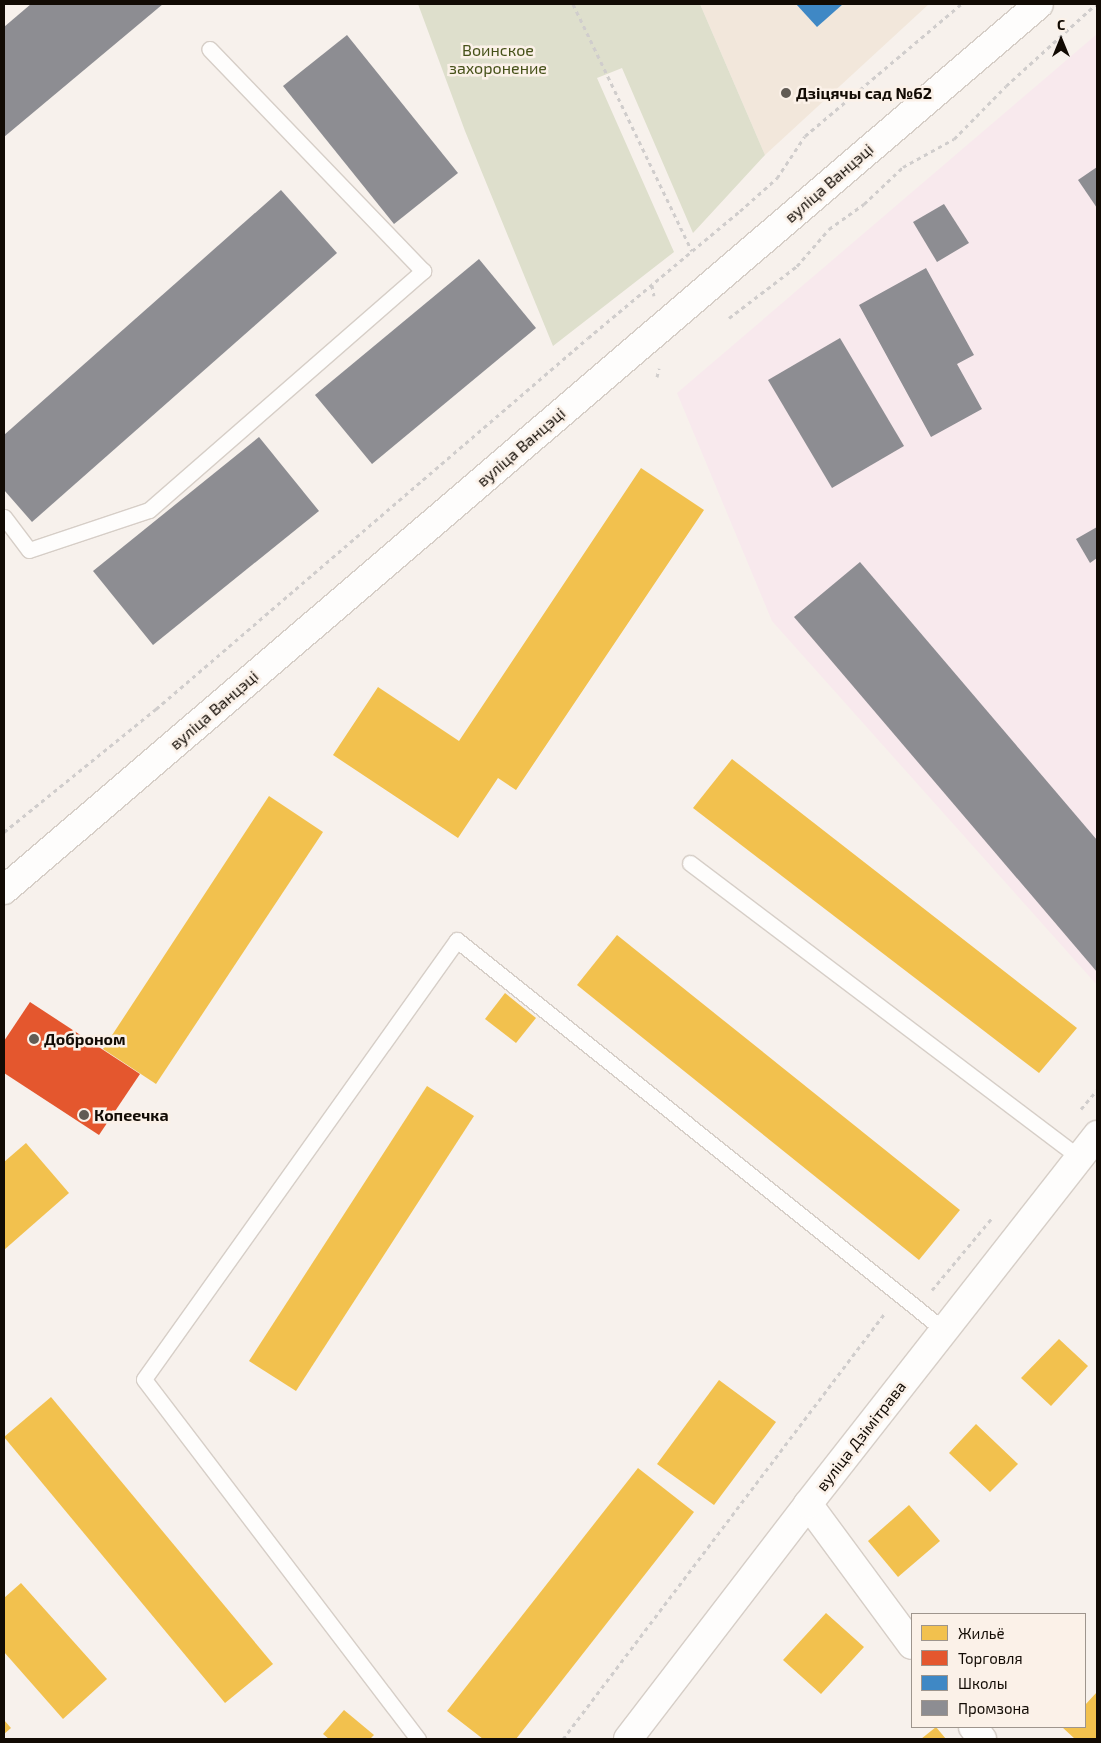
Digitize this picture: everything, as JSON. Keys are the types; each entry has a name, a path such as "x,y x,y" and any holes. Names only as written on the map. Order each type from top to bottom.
{"main road":[{"name":"вуліца Ванцэці","path":"4,890 1039,4"},
{"name":"вуліца Дзімітрава","path":"628,1739 808,1504 1097,1135"},
{"path":"808,1504 911,1644"},
{"path":"974,1728 982,1739"}],"lane":[{"path":"4,517 29,550 149,510 423,271 209,49"},
{"path":"690,863 1079,1158"},
{"path":"413,1737 144,1379 457,940 944,1330"}],"path":[{"path":"572,4 692,251"},
{"path":"4,832 156,709 777,178 805,136 962,4"},
{"path":"729,318 797,266 829,229 864,204 903,167 954,138 1006,86 1096,4"},
{"path":"563,1739 899,1294"}],"shaded area":[{"name":"Дзіцячы сад №62","path":"700,4 929,4 765,155"},
{"path":"1097,34 1097,985 772,621 677,393"}],"green space":[{"name":"Воинское захоронение","path":"418,4 700,4 765,155 693,233 622,68 597,78 674,252 553,346 465,131"}],"building: Жильё":[{"path":"641,468 704,510 516,790 498,778 458,838 333,755 378,687 459,741"},
{"path":"732,759 1077,1028 1039,1073 693,808"},
{"path":"269,796 323,832 156,1084 103,1049"},
{"path":"617,935 960,1210 919,1260 577,985"},
{"path":"505,993 536,1018 516,1043 485,1019"},
{"path":"427,1086 474,1116 296,1391 249,1361"},
{"path":"26,1143 69,1193 4,1250 4,1162"},
{"path":"1059,1339 1088,1366 1051,1406 1021,1378"},
{"path":"719,1380 776,1422 714,1505 657,1464"},
{"path":"51,1397 273,1664 225,1703 4,1437"},
{"path":"976,1424 1018,1464 990,1492 949,1453"},
{"path":"638,1468 694,1512 516,1739 483,1739 447,1711"},
{"path":"909,1505 940,1541 898,1577 868,1541"},
{"path":"21,1583 107,1679 63,1719 4,1652 4,1598"},
{"path":"826,1613 864,1647 821,1694 783,1660"},
{"path":"1097,1692 1097,1739 1075,1739 1063,1728 1086,1728 1086,1704"},
{"path":"344,1710 374,1735 370,1739 329,1739 323,1734"},
{"path":"4,1720 11,1728 4,1734"},
{"path":"937,1728 946,1739 921,1739"}],"building: Торговля":[{"path":"30,1002 140,1074 99,1135 4,1073 4,1041"}],"building: Школы":[{"path":"796,4 843,4 817,27"}],"building: Промзона":[{"path":"31,4 163,4 4,137 4,27"},
{"path":"347,35 458,173 394,224 283,86"},
{"path":"1097,167 1097,208 1078,180"},
{"path":"281,190 337,253 32,522 4,490 4,435"},
{"path":"944,204 969,243 937,262 913,222"},
{"path":"479,259 536,328 372,464 315,395"},
{"path":"926,268 974,355 957,364 982,409 931,437 859,305"},
{"path":"840,338 904,446 832,488 768,380"},
{"path":"259,437 319,511 153,645 93,571"},
{"path":"1097,527 1097,558 1090,563 1076,539"},
{"path":"860,562 1097,840 1097,972 794,617"}],"place":[{"name":"Дзіцячы сад №62","path":"786,93"},
{"name":"Доброном","path":"34,1039"},
{"name":"Копеечка","path":"84,1115"}]}
